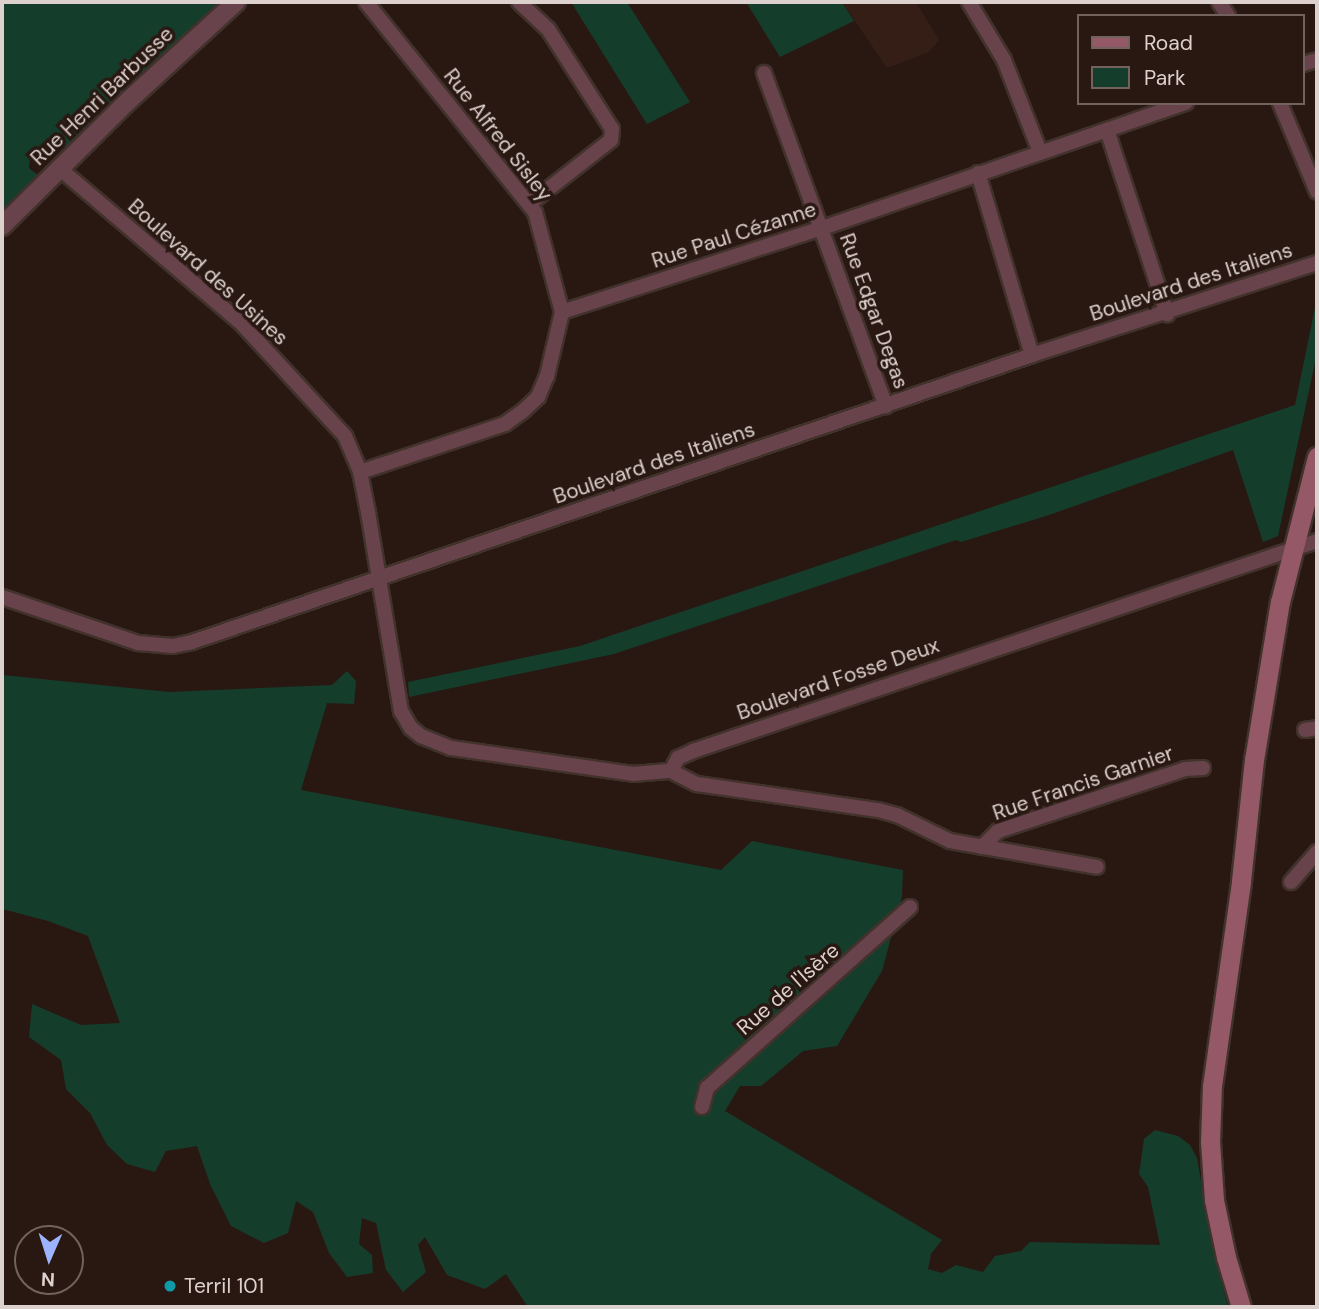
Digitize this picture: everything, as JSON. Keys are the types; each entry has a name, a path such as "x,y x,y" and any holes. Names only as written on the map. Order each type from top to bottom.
{"main road":[{"path":"1241,1307 1226,1257 1214,1200 1211,1153 1212,1086 1241,881 1254,760 1281,595 1296,548 1317,457"}],"street":[{"name":"Rue Henri Barbusse","path":"2,226 59,168 236,2"},
{"name":"Rue Alfred Sisley","path":"366,2 535,212 562,312"},
{"path":"519,2 548,29 612,129 611,140 529,204"},
{"path":"969,2 1004,60 1040,152"},
{"name":"Rue Edgar Degas","path":"765,73 886,406"},
{"name":"Rue Paul Cézanne","path":"562,312 822,228 1180,105"},
{"path":"1281,105 1317,192"},
{"path":"1107,130 1167,314"},
{"name":"Boulevard des Usines","path":"59,168 242,324 345,436 360,472 397,693 401,710 411,728 436,743 451,748 633,774 671,771"},
{"path":"978,173 1032,355"},
{"name":"Boulevard des Italiens","path":"2,597 120,638 173,646 378,579 1032,355 1167,314 1317,262"},
{"path":"360,472 505,424 523,411 538,397 547,376 562,312"},
{"name":"Boulevard Fosse Deux","path":"671,771 678,758 693,751 1317,541"},
{"name":"Rue Francis Garnier","path":"982,847 998,831 1185,769 1203,768"},
{"path":"671,771 697,784 897,815 944,839 1097,867"},
{"path":"1292,881 1317,852"},
{"name":"Rue de l'Isère","path":"702,1107 707,1088 910,907"}],"shaded area":[{"path":"842,2 916,2 939,40 929,52 887,68"}],"green space":[{"path":"2,2 226,2 162,59 69,151 55,139 30,157 29,168 40,177 2,216"},
{"path":"571,2 627,2 690,102 647,124"},
{"path":"746,2 842,2 854,21 780,57"},
{"path":"1317,298 1317,353 1278,536 1263,542 1233,450 1049,515 961,542 956,540 614,654 409,697 408,682 580,646 1295,405"},
{"path":"347,671 356,681 354,704 327,703 301,790 721,870 752,841 903,870 902,897 882,971 837,1046 803,1051 761,1086 740,1086 725,1111 942,1240 931,1254 928,1269 942,1273 956,1265 983,1272 995,1256 1021,1251 1030,1242 1160,1245 1148,1187 1139,1174 1144,1139 1155,1130 1178,1136 1190,1145 1197,1158 1213,1250 1228,1307 528,1307 506,1274 485,1289 447,1275 425,1237 418,1245 426,1272 403,1292 386,1270 376,1223 362,1218 359,1244 372,1255 373,1273 347,1277 329,1253 313,1212 296,1201 288,1233 264,1243 231,1226 210,1184 197,1146 166,1151 155,1172 127,1164 107,1145 90,1113 66,1089 61,1060 29,1037 32,1004 81,1025 120,1023 88,936 48,921 2,909 2,675 169,692 332,685"}],"place":[{"name":"Terril 101","path":"170,1286"}]}
